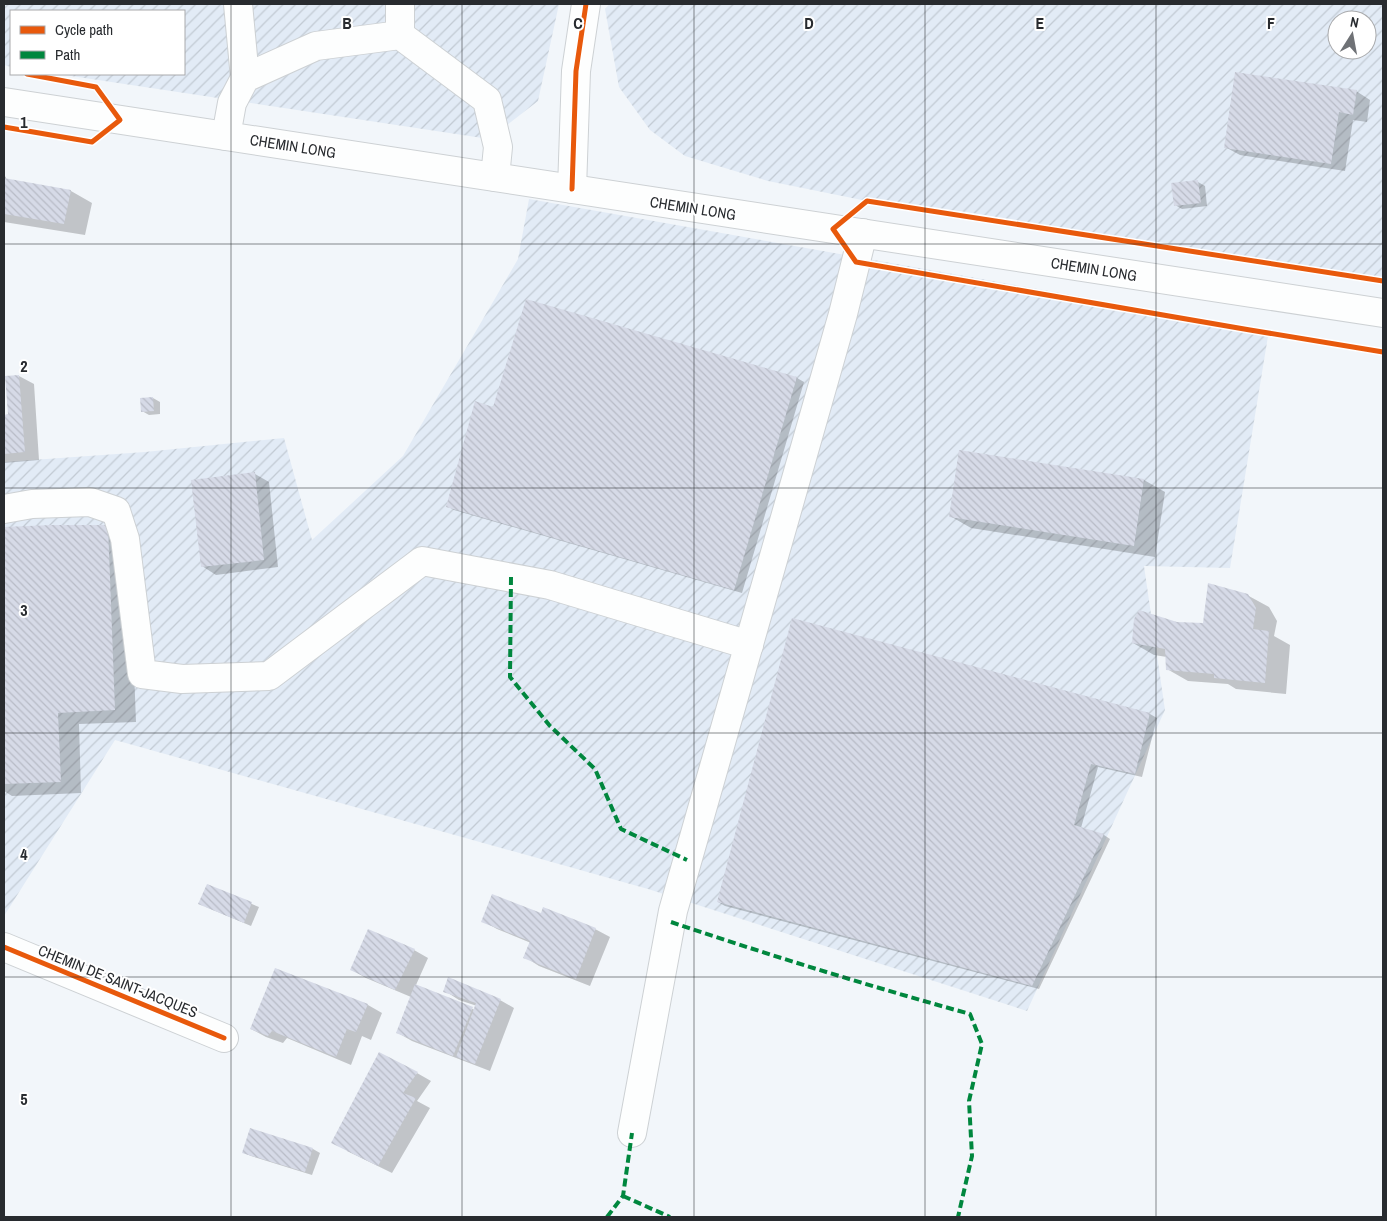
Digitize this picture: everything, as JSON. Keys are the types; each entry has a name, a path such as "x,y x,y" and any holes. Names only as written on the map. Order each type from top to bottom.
{"main road":[{"path":"226,136 232,103 244,78 238,4"},
{"path":"400,4 400,35"},
{"path":"572,189 576,71 586,4"},
{"path":"244,78 316,46 400,35 487,100 498,147 495,177"},
{"name":"CHEMIN LONG","path":"4,102 1383,313"},
{"path":"632,1133 673,911 840,323 863,233"},
{"path":"4,509 32,504 90,502 116,511 125,539 142,674 182,679 269,676 422,560 550,585 749,646"},
{"name":"CHEMIN DE SAINT-JACQUES","path":"4,947 224,1038"}],"shaded area":[{"path":"4,4 559,4 538,101 489,139 65,75 185,75 185,10 10,10 10,67 4,65"},
{"path":"610,4 1383,4 1383,279 1136,241 959,211 867,201 768,181 685,156 650,130 619,87 605,9"},
{"path":"529,199 1269,330 1230,568 1144,566 1165,710 1027,1011 648,889 115,740 4,916 4,462 145,452 284,438 312,540 403,456 518,259"}],"building":[{"path":"1235,72 1357,90 1353,115 1339,112 1331,164 1224,148"},
{"path":"4,178 71,190 64,224 4,214"},
{"path":"1198,180 1201,203 1174,206 1171,183"},
{"path":"526,299 797,377 734,590 446,507 475,401 493,407"},
{"path":"19,375 25,452 4,454 4,415 8,414 5,376"},
{"path":"153,397 154,411 141,412 140,398"},
{"path":"959,450 1144,479 1134,546 949,517"},
{"path":"255,472 264,560 201,567 191,480"},
{"path":"108,525 115,710 58,713 61,782 4,784 4,527"},
{"path":"1208,583 1248,594 1256,608 1253,629 1269,631 1265,683 1214,678 1214,674 1166,670 1165,649 1132,643 1134,619 1139,610 1177,622 1203,623"},
{"path":"792,618 1150,713 1135,774 1091,764 1074,825 1104,834 1032,986 717,902"},
{"path":"207,884 252,902 244,923 198,904"},
{"path":"492,894 541,913 543,907 596,928 576,979 523,958 530,941 481,922"},
{"path":"368,929 415,949 395,990 350,970"},
{"path":"275,968 368,1004 356,1032 347,1029 336,1057 272,1031 268,1036 250,1029"},
{"path":"448,977 501,999 475,1064 456,1057 476,1003 443,992"},
{"path":"415,984 473,1007 453,1056 396,1033"},
{"path":"379,1052 418,1072 403,1093 416,1098 378,1166 331,1143"},
{"path":"250,1128 313,1148 305,1172 242,1153"}],"marked path":[{"path":"511,577 510,677 550,726 595,769 621,829 687,860"},
{"path":"671,922 819,970 970,1014 982,1044 969,1101 972,1156 958,1217"},
{"path":"607,1217 623,1196 632,1133"},
{"path":"623,1196 670,1217"}],"cycle path":[{"path":"572,189 576,71 586,4"},
{"path":"4,127 92,142 120,120 96,87 32,75"},
{"path":"1383,281 867,201 833,229 856,262 1383,352"},
{"path":"4,947 224,1038"}]}
